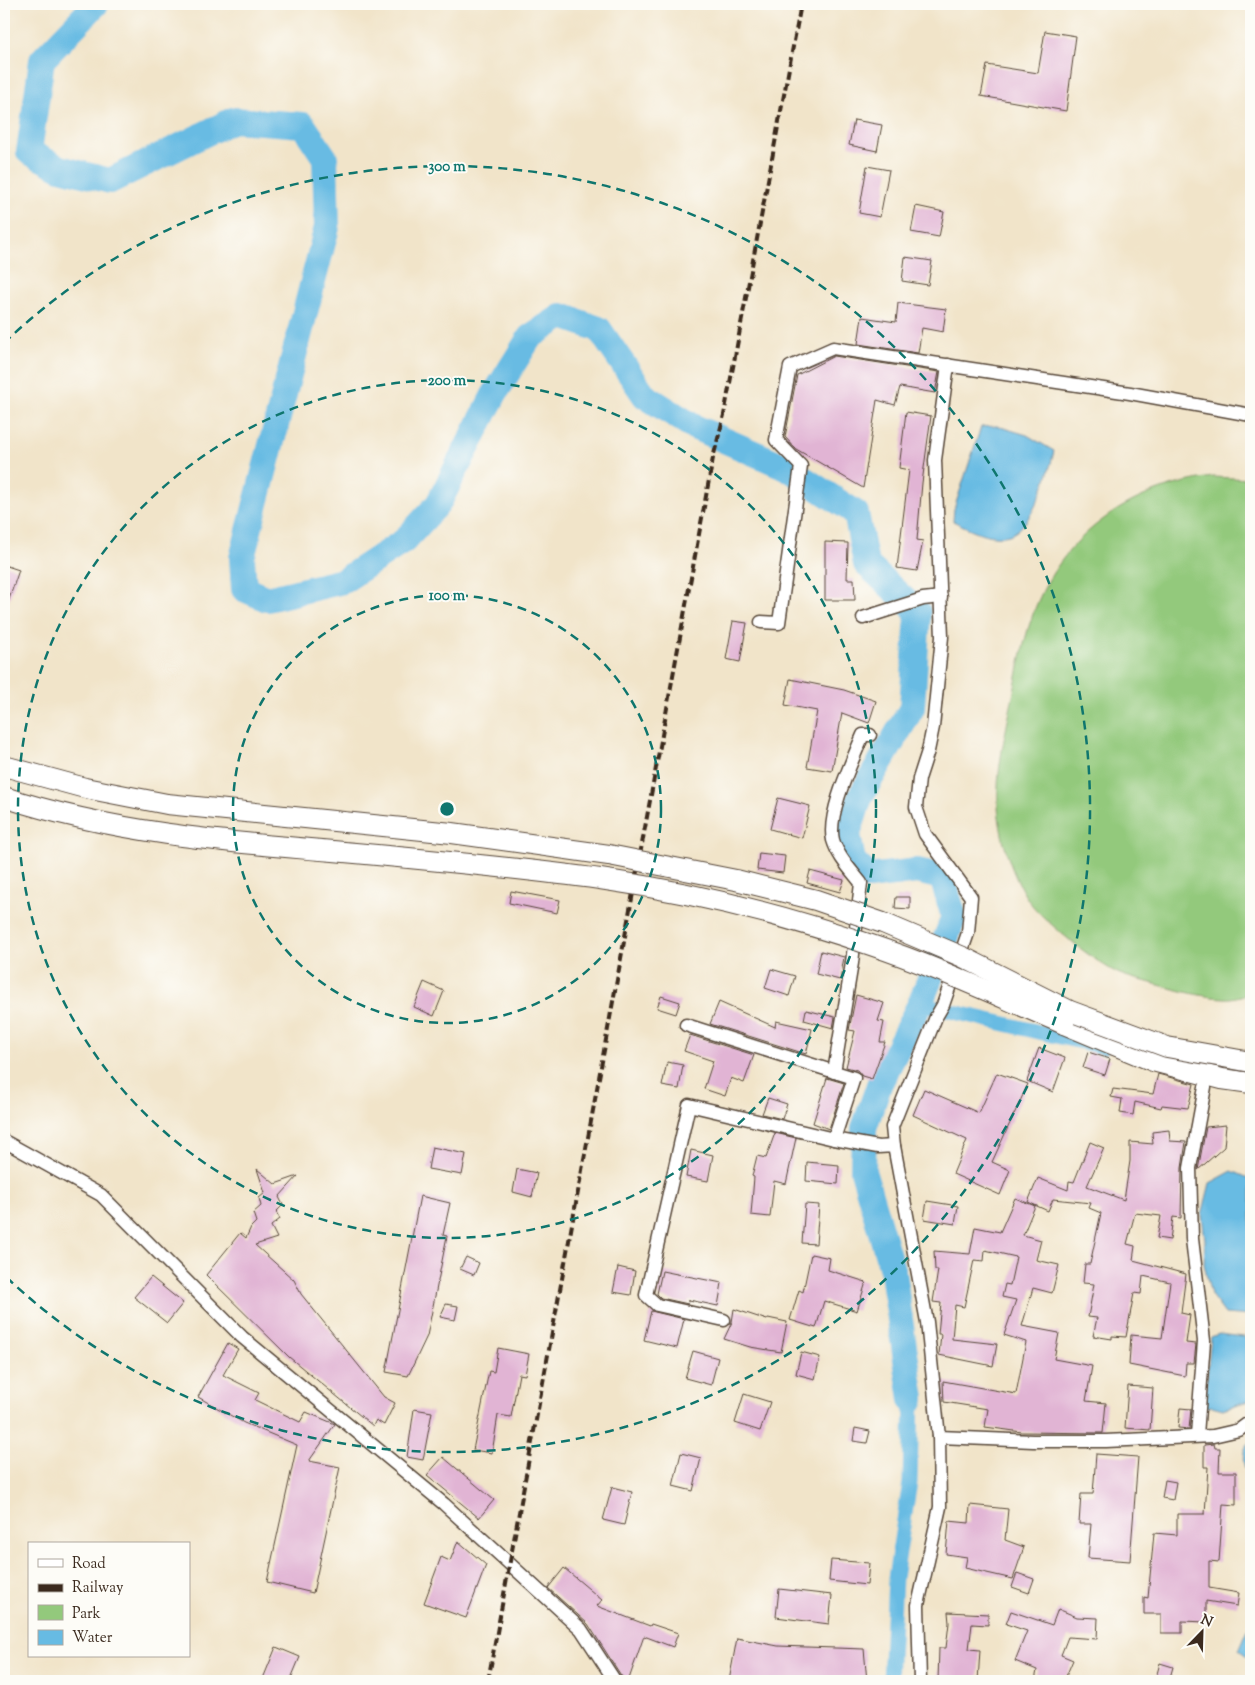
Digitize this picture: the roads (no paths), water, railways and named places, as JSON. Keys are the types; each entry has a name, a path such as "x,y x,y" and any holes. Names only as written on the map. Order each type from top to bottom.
{"main road":[{"path":"4,766 85,788 168,804 452,833 609,855 736,880 816,900 883,923 963,957 1070,1011 1166,1048 1251,1062"},
{"path":"4,797 69,816 158,834 203,840 450,862 602,880 730,904 810,925 874,946 1153,1062 1222,1079 1251,1082"}],"street":[{"path":"761,622 779,623 801,466 776,440 790,367 833,348 1251,415"},
{"path":"920,1681 918,1605 940,1507 939,1437 927,1322 892,1127 943,1004 968,933 971,897 925,834 916,807 919,778 928,751 936,702 942,636 935,460 948,366"},
{"path":"863,618 904,604 941,597"},
{"path":"834,1072 852,963 861,883 840,858 833,839 833,823 838,801 860,742 863,736 870,735"},
{"path":"686,1025 854,1078 834,1139"},
{"path":"1197,1435 1204,1341 1192,1239 1190,1168 1205,1087"},
{"path":"724,1320 657,1305 646,1295 689,1105 834,1139 878,1147 894,1146"},
{"path":"4,1141 101,1195 242,1337 444,1504 581,1629 615,1681"},
{"path":"939,1437 1106,1441 1197,1435 1213,1436 1239,1430 1251,1421"}],"water":[{"path":"997,426 1027,435 1054,451 1039,499 1032,511 1018,530 1009,535 1002,536 980,533 953,521 954,509 981,427"},
{"path":"1232,1171 1251,1179 1251,1316 1225,1314 1211,1295 1204,1264 1205,1240 1202,1215 1210,1183"},
{"path":"1219,1334 1244,1337 1251,1340 1251,1400 1223,1409 1212,1406 1204,1408 1211,1337"},
{"path":"1251,1442 1251,1481 1244,1466 1243,1455"},
{"path":"1251,1622 1251,1659 1239,1650"}],"waterway":[{"path":"96,4 42,60 29,152 60,168 110,181 233,120 303,125 325,158 327,227 242,558 244,589 267,599 343,581 404,541 438,504 494,395 530,337 562,316 599,329 645,396 694,427 786,467 856,513 866,564 918,612 912,708 860,797 848,834 853,861 869,877 917,871 942,877 954,917 920,1004 879,1085 864,1128 863,1171 893,1273 912,1399"},
{"path":"920,1004 1103,1047"},
{"path":"890,1681 895,1578 910,1482 912,1399"}],"railway":[{"path":"488,1681 713,458 724,415 801,4"}]}
